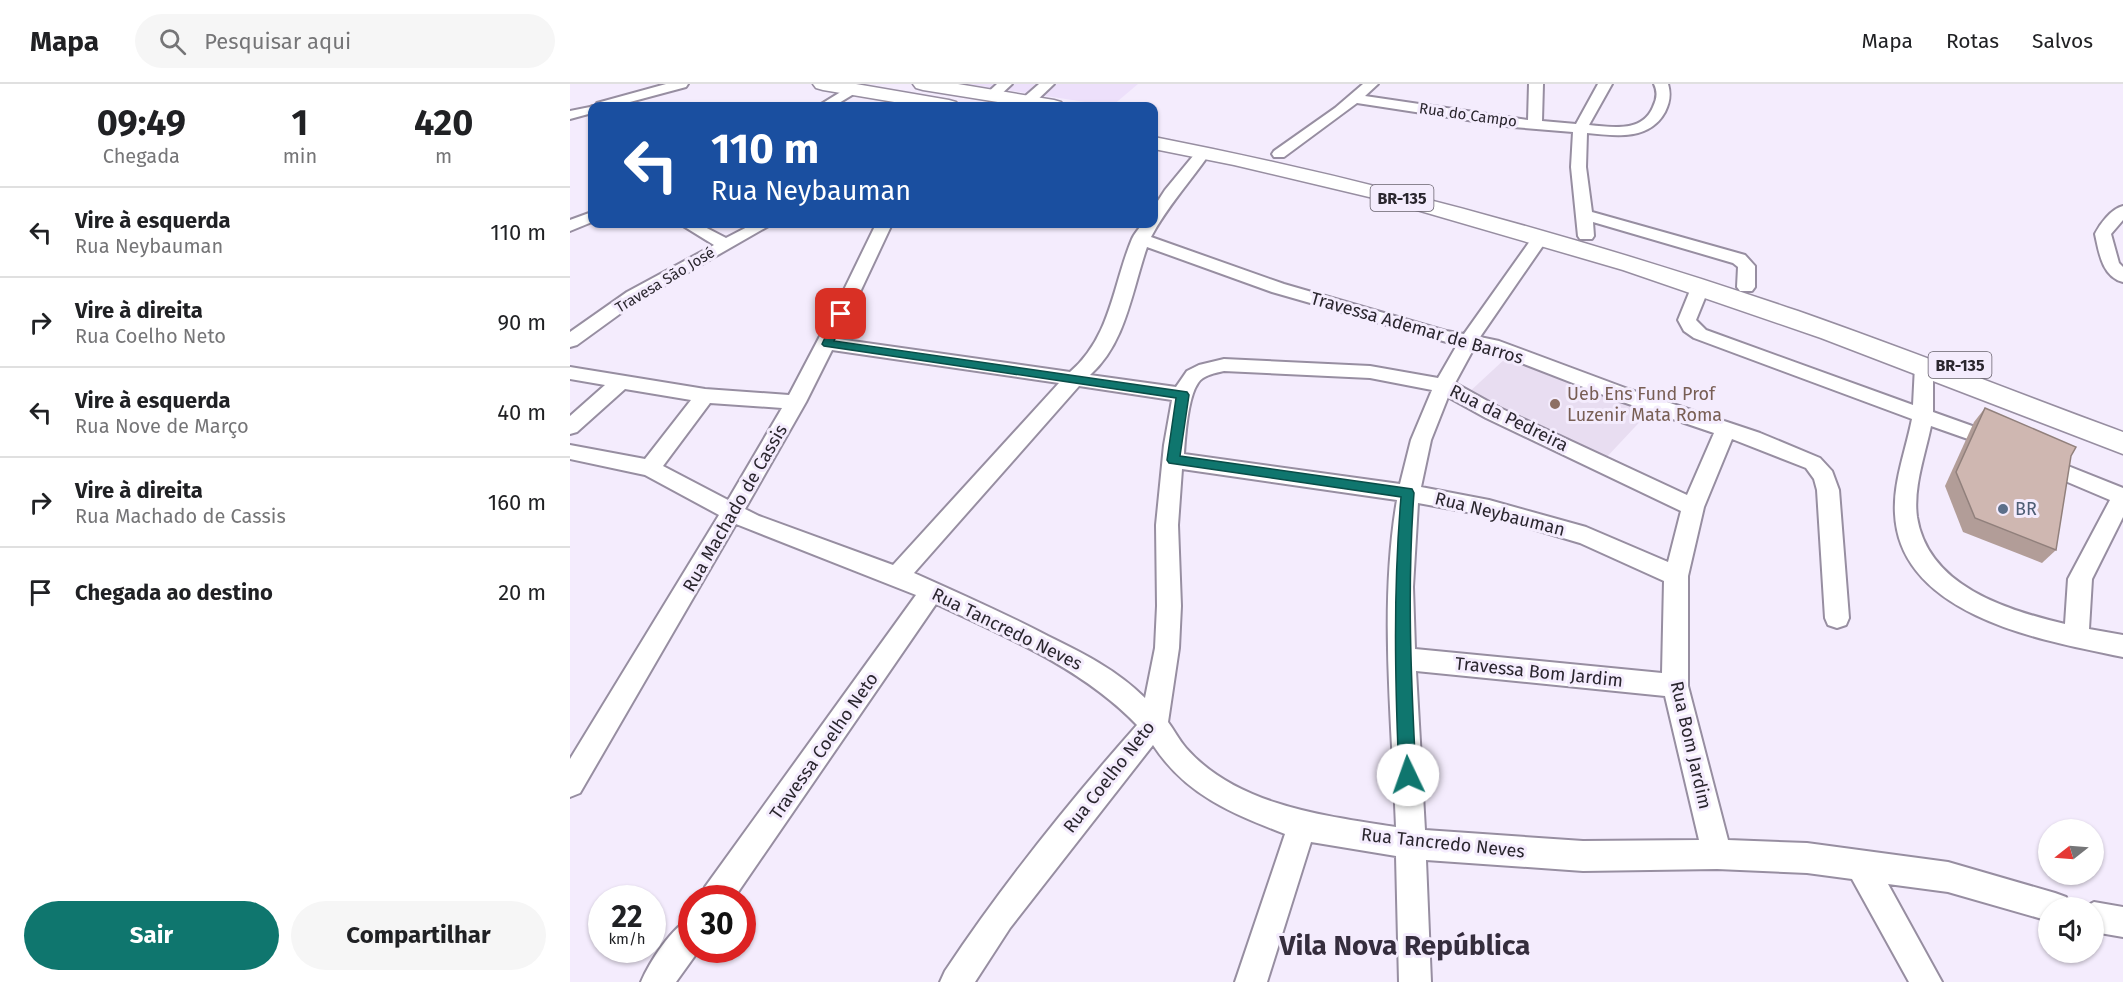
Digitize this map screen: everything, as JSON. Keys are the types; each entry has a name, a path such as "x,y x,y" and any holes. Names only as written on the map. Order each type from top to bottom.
{"highway":[{"path":"823,84 926,102"},
{"path":"923,84 998,90 1033,102"},
{"name":"BR-135","path":"1158,128 1279,154 1506,212 1586,225 2123,426"},
{"name":"BR-135","path":"1158,144 1406,199 1541,237 1700,288 1924,366 2123,443"}],"street":[{"path":"616,102 681,84"},
{"path":"1028,101 1047,84"},
{"path":"1279,154 1355,99 1371,84"},
{"path":"1535,125 1536,84"},
{"path":"1586,225 1579,174 1578,141 1581,129 1605,84"},
{"name":"Rua do Campo","path":"1355,99 1535,125 1623,132 1642,128 1658,114 1664,92 1661,84"},
{"path":"831,102 852,89"},
{"path":"570,115 588,110"},
{"path":"1158,212 1170,193 1203,153"},
{"path":"2123,211 2103,234 2111,265 2123,277"},
{"path":"570,226 588,219"},
{"path":"695,228 725,244"},
{"name":"Travesa São José","path":"570,341 633,296 756,228"},
{"name":"Rua Machado de Cassis","path":"570,784 649,658 796,402 828,344 882,228"},
{"path":"897,576 1100,353 1121,305 1145,231"},
{"name":"Travessa Ademar de Barros","path":"1145,231 1278,288 1445,337 1492,345 1621,394 1726,429 1813,463 1824,477 1828,490 1837,618"},
{"path":"1415,982 1402,659 1404,543 1408,493 1422,438 1467,340 1541,237"},
{"path":"1700,288 1687,320 1690,327 1700,334 1968,432"},
{"path":"828,344 1183,395"},
{"name":"Rua da Pedreira","path":"1183,395 1189,380 1200,372 1235,365 1370,372 1444,386 1493,413 1694,507"},
{"path":"1924,366 1922,415 1908,477 1906,514 1908,532 1919,555 1941,581 1962,596 1995,613 2030,627 2123,646"},
{"path":"570,373 705,396 796,402"},
{"path":"570,427 621,382"},
{"name":"Rua Coelho Neto","path":"956,982 999,917 1104,783 1154,724 1167,648 1169,606 1167,525 1173,460 1183,395"},
{"path":"650,468 705,396"},
{"name":"Rua Bom Jardim","path":"1717,854 1675,686 1676,576 1694,507 1726,429"},
{"name":"Rua Tancredo Neves","path":"570,452 650,468 731,513 897,576 1001,623 1088,668 1123,693 1154,724 1177,758 1212,787 1246,805 1302,826 1411,844 1583,856 1717,854 1807,858 1948,877 2038,903"},
{"name":"Rua Neybauman","path":"1173,460 1408,493 1490,508 1586,536 1676,576"},
{"path":"2058,470 2123,496 2080,579 2076,637"},
{"name":"Travessa Coelho Neto","path":"725,885 931,593"},
{"name":"Travessa Bom Jardim","path":"1402,659 1675,686"},
{"path":"1251,982 1302,826"},
{"path":"1861,865 1926,982"},
{"path":"2104,919 2123,922"},
{"path":"657,982 678,953"}],"shaded area":[{"path":"967,84 1138,84 1117,102 1086,102"},
{"name":"Ueb Ens Fund Prof Luzenir Mata Roma","path":"1507,357 1649,412 1604,460 1466,395"}],"building":[{"name":"BR","path":"1985,408 2076,447 2071,456 2056,550 1975,518 1956,472"}],"place":[{"name":"Ueb Ens Fund Prof Luzenir Mata Roma","path":"1555,404"},
{"name":"BR","path":"2003,509"}],"district":[{"name":"Vila Nova República","path":"1405,945"}],"route":[{"path":"841,314 828,344 1183,395 1173,460 1408,493 1404,543 1402,659 1408,775"}]}
